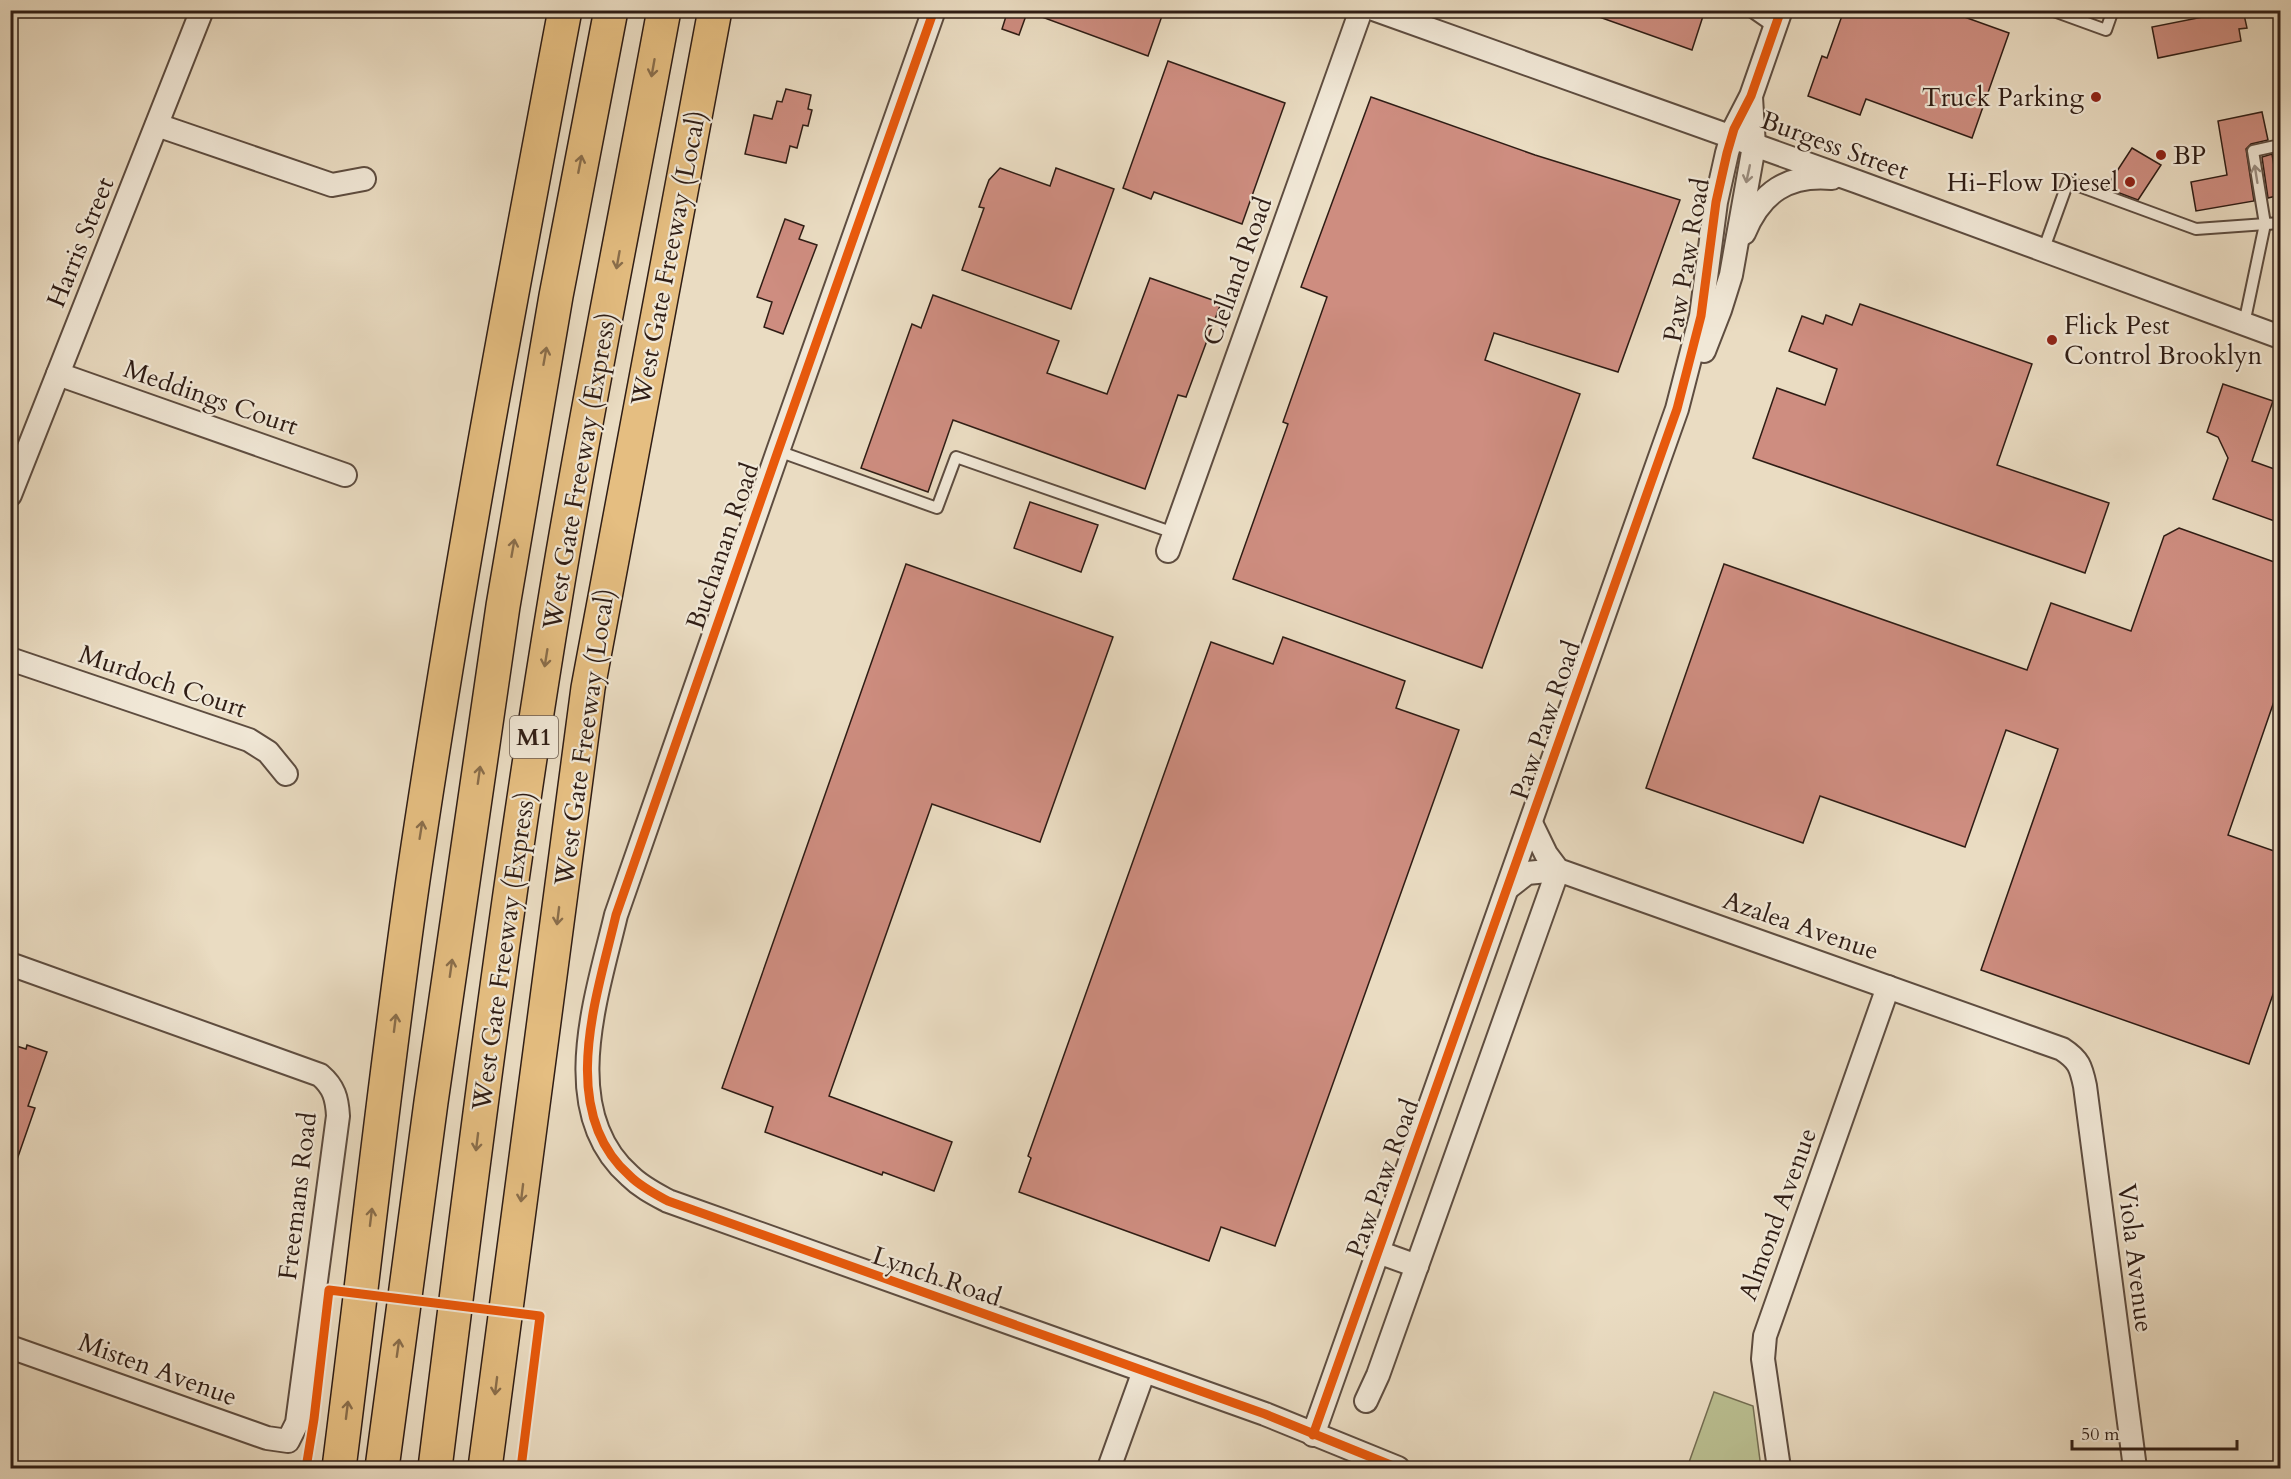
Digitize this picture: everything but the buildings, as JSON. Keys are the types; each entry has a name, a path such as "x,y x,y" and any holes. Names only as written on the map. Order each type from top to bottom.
{"highway":[{"path":"339,1468 413,883 433,748 492,396 565,10"},
{"name":"West Gate Freeway (Express)","path":"382,1468 431,1102 503,606 556,296 611,10"},
{"name":"West Gate Freeway (Express)","path":"435,1468 484,1084 554,603 664,10"},
{"name":"West Gate Freeway (Local)","path":"485,1468 588,688 715,10"},
{"path":"614,547 736,10"}],"street":[{"name":"Harris Street","path":"10,495 202,10"},
{"name":"Buchanan Road","path":"590,1105 586,1071 590,1038 599,986 616,915 777,451 934,10"},
{"name":"Clelland Road","path":"1171,542 1360,10"},
{"name":"Burgess Street","path":"1376,10 1858,182 2279,337"},
{"name":"Paw Paw Road","path":"1313,1435 1677,409 1701,316 1716,202 1731,138 1751,96 1778,19"},
{"name":"Paw Paw Road","path":"1677,409 1713,330 1731,275 1754,146 1751,96"},
{"path":"157,125 332,185 364,179"},
{"path":"1731,275 1750,220 1761,202 1774,191 1791,182 1814,177 1842,178 1858,182"},
{"name":"Meddings Court","path":"58,374 345,475"},
{"name":"Murdoch Court","path":"10,659 249,740 268,752 286,774"},
{"path":"1532,823 1546,854 1558,870"},
{"path":"1509,887 1527,873 1558,870"},
{"path":"1366,1401 1378,1375 1558,870"},
{"name":"Azalea Avenue","path":"1558,870 2062,1049 2074,1058"},
{"name":"Freemans Road","path":"10,964 320,1075 331,1084 337,1099 338,1116 297,1423 288,1440"},
{"name":"Almond Avenue","path":"1779,1468 1763,1359 1765,1336 1888,987"},
{"name":"Viola Avenue","path":"2074,1058 2082,1069 2085,1086 2135,1468"},
{"name":"Lynch Road","path":"590,1105 601,1137 615,1161 630,1177 668,1201 1265,1414 1398,1468"},
{"path":"1378,1252 1417,1266"},
{"name":"Misten Avenue","path":"10,1347 267,1438 288,1440"},
{"path":"1109,1468 1144,1371"}],"lane":[{"path":"1749,10 1778,19"},
{"path":"2051,10 2106,30 2113,10"},
{"path":"2244,324 2265,224 2253,152 2280,146"},
{"path":"2043,251 2068,182 2196,229 2280,223"},
{"path":"777,451 937,508 956,457 1171,542"}],"green space":[{"path":"1714,1392 1753,1406 1761,1468 1687,1468"}],"cycle path":[{"path":"934,10 616,915 600,981 588,1052 588,1086 594,1119 607,1149 630,1176 643,1187 668,1201 1265,1414 1398,1468"},
{"path":"1313,1435 1677,409 1701,316 1716,202 1727,153 1734,129 1751,96 1781,10"},
{"path":"306,1468 329,1290 540,1316 521,1468"}],"place":[{"name":"Truck Parking","path":"2096,97"},
{"name":"BP","path":"2161,155"},
{"name":"Hi-Flow Diesel","path":"2130,182"},
{"name":"Flick Pest Control Brooklyn","path":"2052,340"}]}
